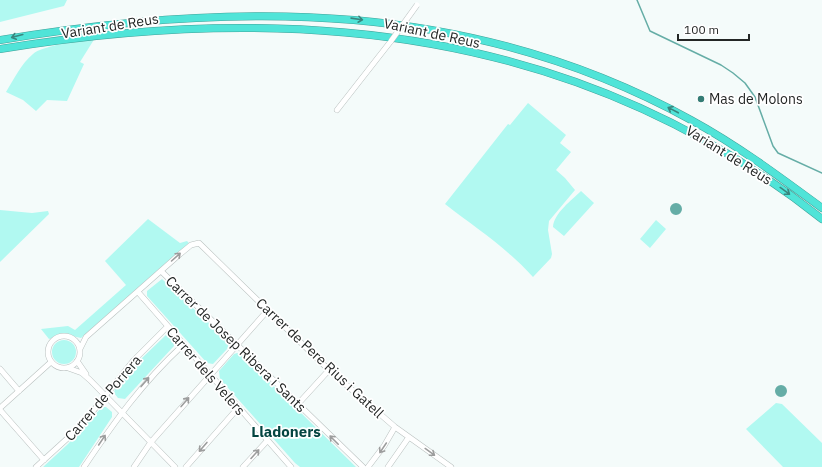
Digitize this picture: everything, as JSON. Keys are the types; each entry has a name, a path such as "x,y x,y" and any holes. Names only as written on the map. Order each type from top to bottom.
{"highway":[{"name":"Variant de Reus","path":"0,49 40,38 125,22 174,16 232,12 280,13 399,24 513,52 558,67 649,107 690,129 740,160 822,219"},
{"name":"Variant de Reus","path":"402,16 515,44 606,77 693,121 743,152 822,208"},
{"name":"Variant de Reus","path":"0,40 37,30 90,19"},
{"path":"0,52 40,38"}],"street":[{"path":"337,110 391,41 419,2"},
{"name":"Carrer de Pere Rius i Gatell","path":"161,271 195,243 203,246 330,370 395,427 451,467"},
{"path":"68,368 77,361 80,349 86,337 161,271"},
{"name":"Carrer de Josep Ribera i Sants","path":"161,271 363,467"},
{"name":"Carrer dels Velers","path":"138,292 167,327 291,467"},
{"path":"134,467 150,442 267,310"},
{"name":"Carrer de Porrera","path":"36,467 80,426 134,360 167,327"},
{"path":"80,349 75,340 66,336 53,340 48,351 51,362 60,368 68,368 82,373 90,380 175,467"},
{"path":"75,340 86,337"},
{"path":"84,467 121,412 147,380 183,344"},
{"path":"77,361 90,380"},
{"path":"44,460 0,409 51,362"},
{"path":"0,369 19,391"},
{"path":"298,404 330,370"},
{"path":"186,467 238,408"},
{"path":"368,467 384,446 395,427"},
{"path":"388,467 409,437"},
{"path":"243,467 267,441"}],"shaded area":[{"path":"0,0 67,0 64,6 0,22"},
{"path":"95,38 80,62 84,64 67,101 47,100 36,111 23,100 6,92 25,62 37,51 44,48"},
{"path":"528,103 566,135 560,143 571,152 556,170 575,190 549,221 548,230 552,254 551,258 533,277 502,247 445,204 508,124 510,125"},
{"path":"581,191 594,203 564,236 553,227 554,222 564,207"},
{"path":"676,203 680,205 682,209 680,213 676,215 672,213 670,209 672,205"},
{"path":"0,210 32,213 48,211 49,214 0,262"},
{"path":"148,219 180,243 187,241 189,243 81,338 63,334 49,339 41,329 68,326 75,330 126,285 105,261"},
{"path":"656,220 666,229 650,248 640,239"},
{"path":"162,279 228,341 228,348 213,364 207,363 147,296 147,291"},
{"path":"166,335 173,340 174,346 125,399 118,398 114,393 115,389 142,358"},
{"path":"64,340 69,341 75,347 75,357 69,363 64,364 59,363 53,357 52,352 53,347 59,341"},
{"path":"234,354 241,354 356,467 300,467 295,463 220,379 219,371"},
{"path":"781,385 785,387 787,391 785,395 781,397 777,395 775,391 777,387"},
{"path":"776,403 782,404 822,443 822,467 783,467 746,429"},
{"path":"102,407 106,407 112,412 112,417 79,467 43,467 68,444"}],"waterway":[{"path":"637,0 650,31 721,65 745,83 755,97 773,146 778,153 822,173"}],"place":[{"name":"Mas de Molons","path":"701,99"}],"district":[{"name":"Lladoners","path":"286,432"}]}
